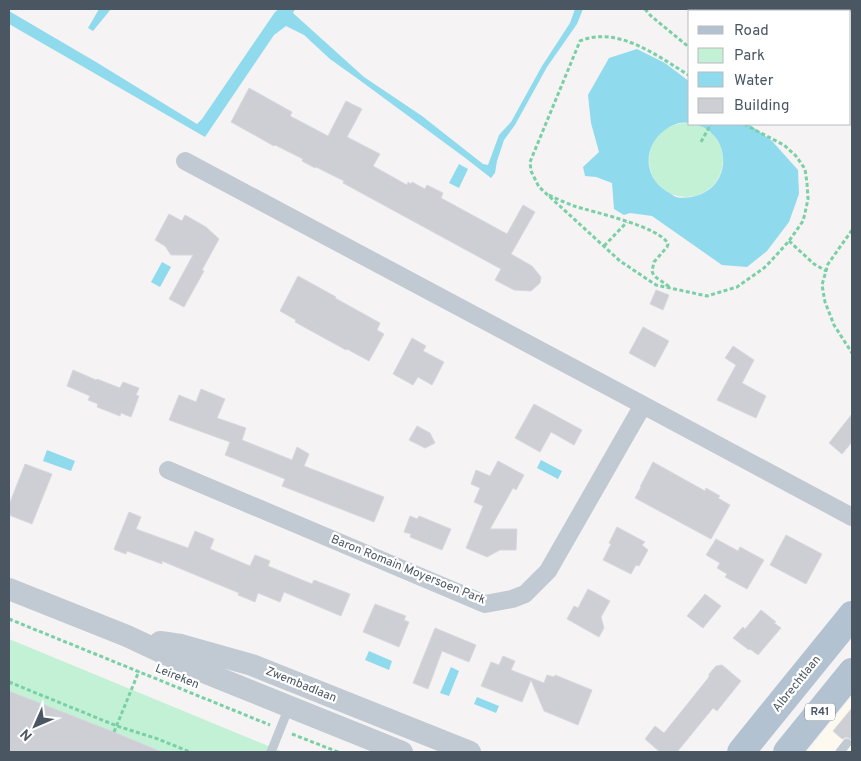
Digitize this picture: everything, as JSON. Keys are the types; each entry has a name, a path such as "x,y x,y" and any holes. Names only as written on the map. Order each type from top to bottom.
{"main road":[{"name":"Albrechtlaan","path":"741,752 852,615"},
{"name":"R41","path":"787,752 852,672"}],"street":[{"path":"185,161 852,517"},
{"name":"Baron Romain Moyersoen Park","path":"168,470 485,604 512,599 525,594 548,572 643,405"},
{"name":"Zwembadlaan","path":"9,588 127,636 206,673 402,752"},
{"name":"Zwembadlaan","path":"127,636 181,646 252,665 470,752"},
{"path":"288,707 295,692 392,730 406,726"}],"lane":[{"path":"272,752 288,707"},
{"path":"840,752 847,743"}],"path":[{"path":"645,9 688,46"},
{"path":"688,75 630,42 615,38 589,37 580,41 530,162 530,171 539,187 620,262 656,285 707,296 737,287 771,261 789,241 803,221 805,213 808,199 807,183 804,169 796,156 784,146 746,125"},
{"path":"701,142 710,125"},
{"path":"546,194 575,206 658,234 667,242 667,247 654,262 652,271 655,277 670,288"},
{"path":"604,246 627,222"},
{"path":"852,230 828,264 822,285 825,302 834,325 852,353"},
{"path":"789,241 803,255 826,271"},
{"name":"Leireken","path":"9,618 338,752"},
{"path":"114,732 139,671"},
{"path":"9,682 117,726 158,739 190,752"}],"shaded area":[{"path":"852,696 852,752 807,752"}],"green space":[{"path":"679,123 700,125 707,129 717,139 723,153 723,167 717,181 707,191 693,197 679,197 665,191 655,181 649,167 649,153 655,139 665,129"},
{"path":"9,639 278,750 282,752 9,752"}],"water":[{"path":"99,9 111,9 93,31 88,28"},
{"path":"279,9 295,9 293,13 364,77 422,116 483,164 488,165 499,135 511,122 542,66 570,23 575,9 583,9 577,24 547,67 515,125 504,140 495,173 491,178 330,59 304,35 286,26 274,35 205,137 9,24 9,11 197,124 275,12"},
{"path":"637,49 665,63 688,80 688,123 676,124 665,130 653,144 650,152 649,161 653,177 658,185 666,191 679,198 685,198 699,195 710,189 718,180 723,158 721,147 715,137 706,129 696,125 750,125 772,141 798,170 799,194 789,222 767,251 747,267 722,265 652,216 630,213 624,215 614,209 612,183 596,177 585,176 583,167 599,152 591,123 588,95 609,58"},
{"path":"459,164 468,169 459,188 449,183"},
{"path":"162,262 171,267 160,287 151,282"},
{"path":"47,450 75,461 71,471 43,461"},
{"path":"541,460 562,471 558,479 537,468"},
{"path":"369,651 392,661 389,670 365,660"},
{"path":"451,667 459,671 449,696 440,693"},
{"path":"477,697 499,706 496,713 474,704"}],"building":[{"path":"249,88 292,112 290,116 328,136 346,101 362,109 347,137 380,154 373,166 407,185 408,182 411,184 412,182 425,189 427,185 443,193 441,198 507,234 523,205 535,212 511,254 532,266 541,277 540,283 531,291 514,290 495,280 501,269 343,183 344,181 315,168 302,161 303,159 274,146 231,122"},
{"path":"169,214 182,221 185,215 206,227 219,239 184,307 169,299 193,255 171,255 165,246 155,240"},
{"path":"298,276 380,323 377,330 384,334 369,361 295,322 296,320 280,311"},
{"path":"656,290 669,295 663,310 650,304"},
{"path":"643,327 669,341 655,367 629,353"},
{"path":"412,338 426,346 423,351 444,362 432,385 418,377 413,385 393,374"},
{"path":"733,346 754,360 742,383 766,396 756,418 717,400 736,365 725,358"},
{"path":"73,370 120,388 123,382 139,388 136,395 139,396 131,417 121,413 120,416 97,407 98,404 88,400 90,396 67,386"},
{"path":"201,389 225,399 217,418 246,428 242,440 292,460 297,447 309,454 304,466 384,497 374,522 282,486 285,479 225,455 230,442 169,420 179,395 196,402"},
{"path":"534,404 582,430 574,445 551,432 540,452 515,438"},
{"path":"852,414 852,442 842,454 829,443"},
{"path":"417,426 430,433 435,443 425,448 409,440"},
{"path":"498,461 524,475 516,490 513,488 490,529 517,529 516,550 500,550 487,557 466,548 483,506 474,502 480,488 471,484 476,470 490,476"},
{"path":"653,462 705,491 706,488 720,496 718,498 730,505 711,539 635,498"},
{"path":"25,464 52,474 32,524 9,515 9,505"},
{"path":"129,512 141,517 136,529 188,548 195,531 214,539 210,549 250,566 255,555 270,561 268,566 312,584 314,580 350,594 341,616 284,592 280,602 258,593 255,602 238,595 239,593 162,561 162,564 127,551 126,554 115,550"},
{"path":"410,516 417,519 419,516 451,529 442,550 410,537 411,534 404,532"},
{"path":"617,527 645,542 642,545 648,550 639,566 636,565 631,574 603,560"},
{"path":"786,535 822,554 806,584 770,565"},
{"path":"716,539 738,551 740,547 764,560 747,589 725,577 727,574 717,568 720,563 706,555"},
{"path":"588,589 610,601 601,617 604,628 599,637 567,619 574,606 578,608"},
{"path":"705,594 721,606 703,628 687,616"},
{"path":"375,604 406,616 404,620 409,622 399,647 363,632"},
{"path":"761,610 781,628 758,655 733,638 743,627 745,629"},
{"path":"435,628 476,645 469,662 442,651 428,689 413,683"},
{"path":"503,656 515,661 511,670 544,683 547,675 554,677 555,675 592,690 578,725 544,711 531,680 522,702 481,686 491,662 499,665"},
{"path":"722,665 741,681 717,711 713,708 677,752 660,752 645,739 655,726 664,733 709,677 709,674 716,666"},
{"path":"9,691 114,732 162,752 9,752"},
{"path":"852,708 852,740 847,737 842,739 833,731"}]}
